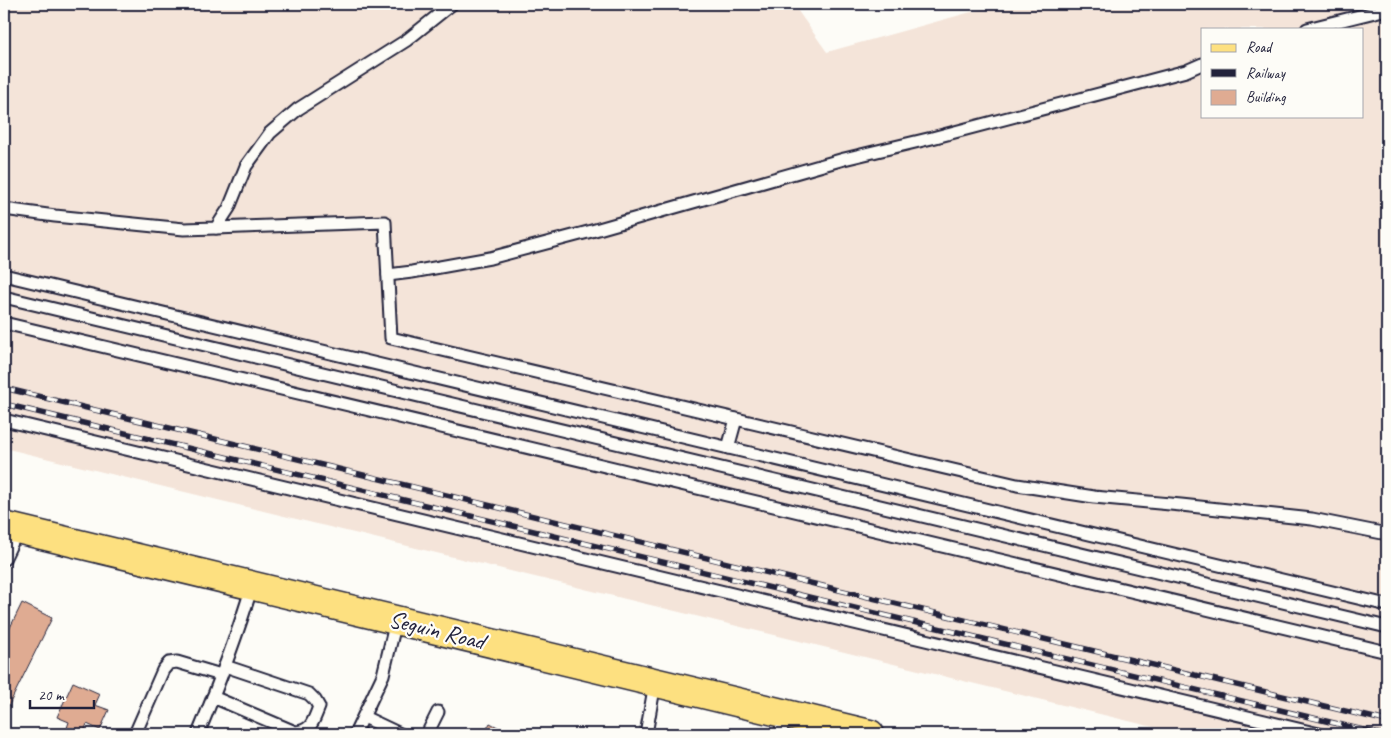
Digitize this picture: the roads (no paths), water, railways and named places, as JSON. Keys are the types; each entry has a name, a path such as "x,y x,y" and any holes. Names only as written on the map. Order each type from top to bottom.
{"main road":[{"name":"Seguin Road","path":"11,528 655,683 782,724 870,734"}],"lane":[{"path":"216,228 230,208 246,166 270,133 298,109 407,40 452,4"},
{"path":"1311,28 1387,9"},
{"path":"388,275 490,258 844,159 1186,71 1201,64"},
{"path":"4,209 184,229 385,222 391,338 1017,485 1094,497 1312,519 1387,534"},
{"path":"4,275 1387,605"},
{"path":"4,297 1387,628"},
{"path":"4,323 1387,652"},
{"path":"728,448 736,419"},
{"path":"4,420 1319,734"},
{"path":"4,559 11,528"},
{"path":"198,734 214,697 243,618 252,586"},
{"path":"356,734 383,675 396,621"},
{"path":"135,734 163,670 169,663 177,662 223,670 308,694 319,707 310,728 303,732 295,732 214,697"},
{"path":"646,734 655,683"},
{"path":"426,734 438,712"},
{"path":"364,717 400,734"}],"railway":[{"path":"4,388 1387,721"},
{"path":"4,404 1380,734"}]}
